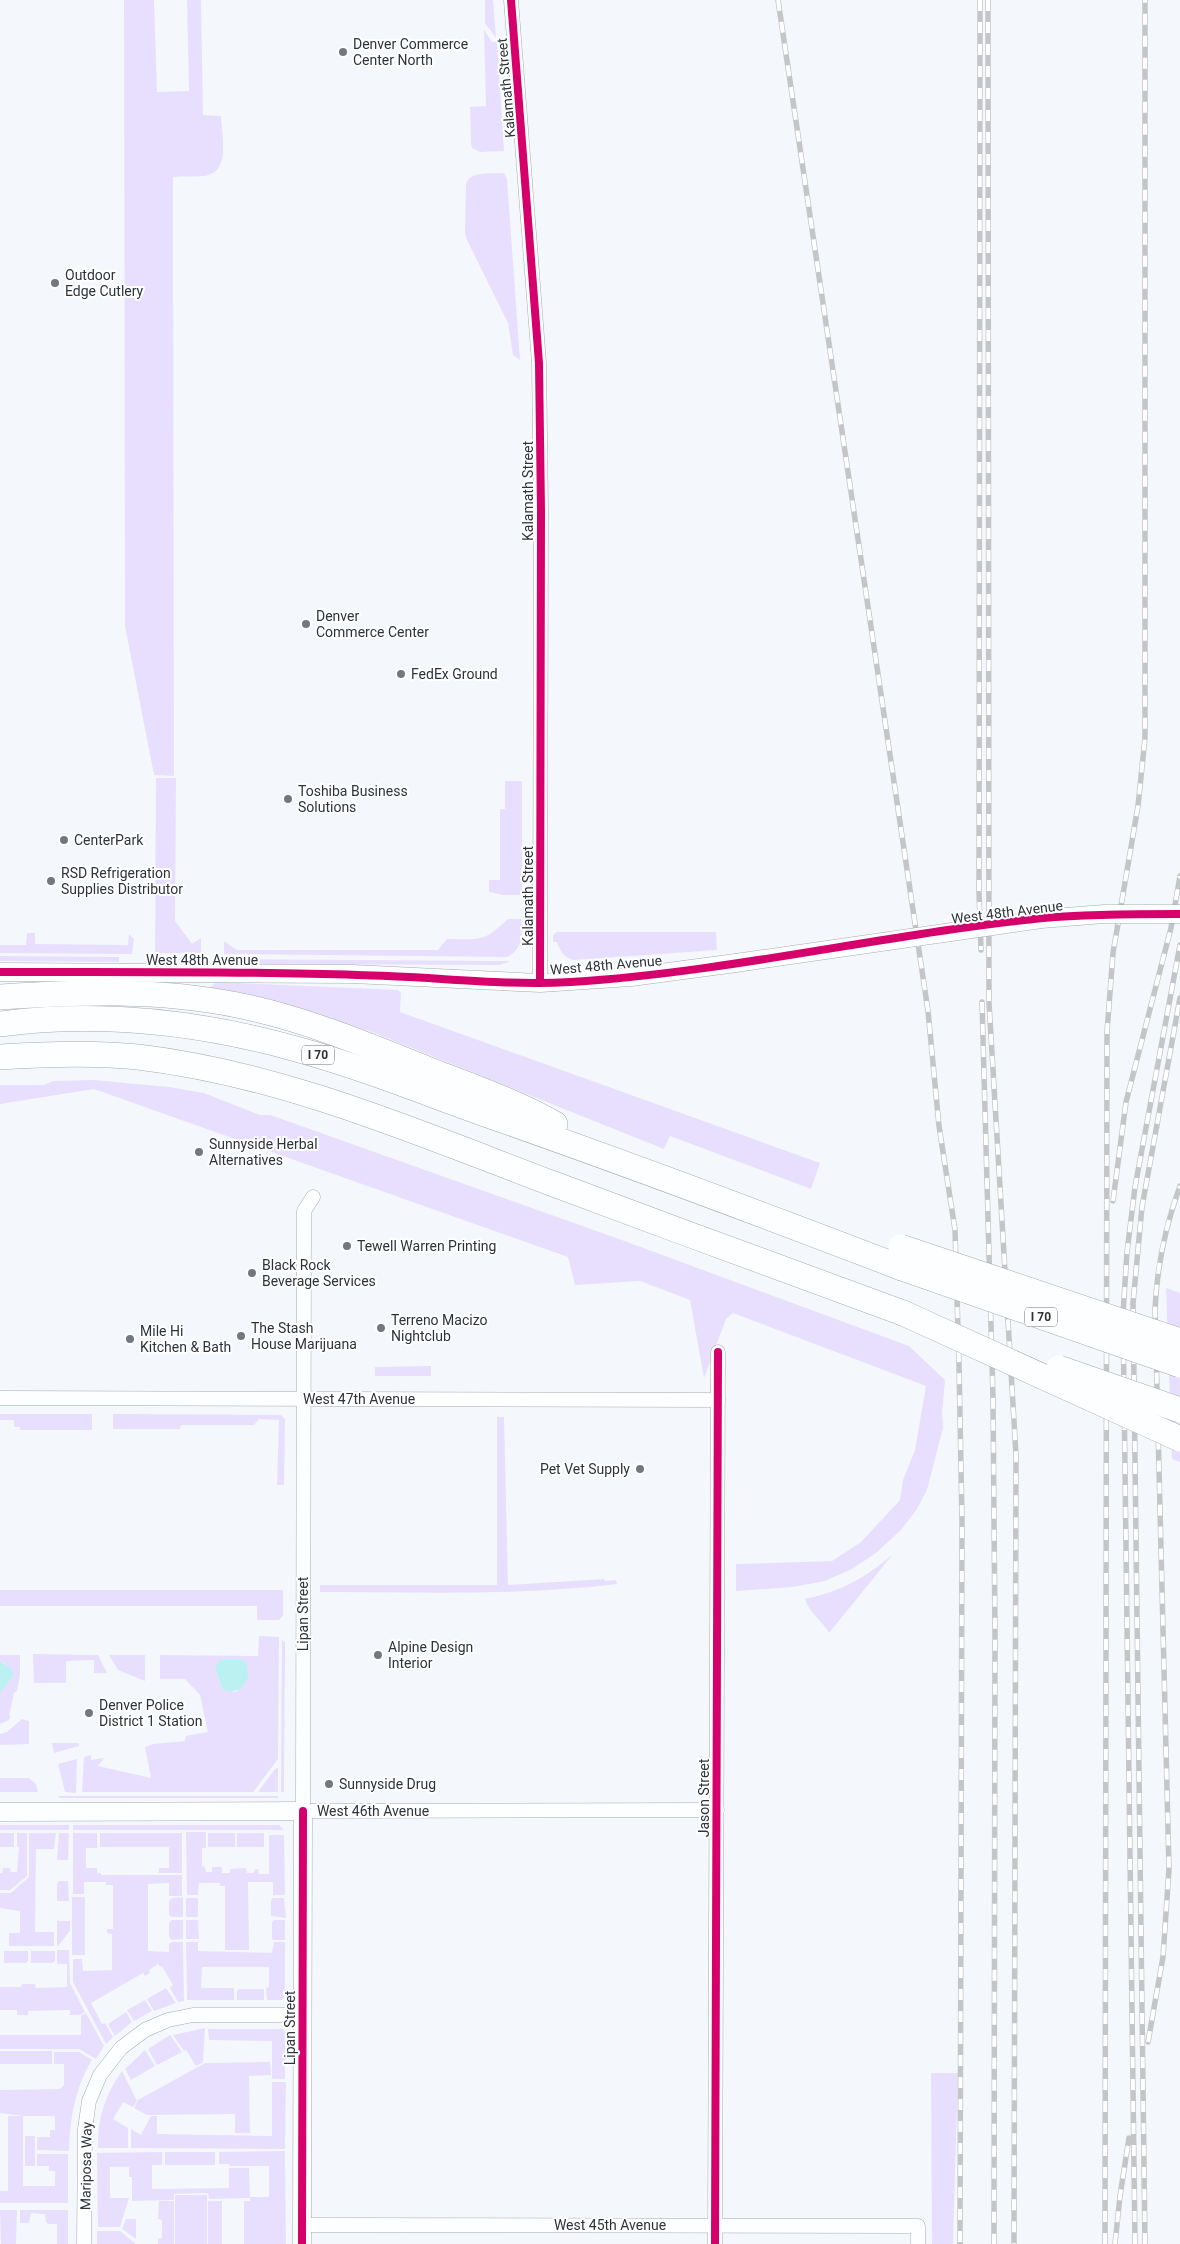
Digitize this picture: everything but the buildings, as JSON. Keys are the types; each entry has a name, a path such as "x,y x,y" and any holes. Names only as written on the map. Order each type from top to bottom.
{"highway":[{"path":"0,997 137,993 189,998 256,1009 325,1030 545,1118 622,1162"},
{"name":"I 70","path":"0,1024 56,1020 113,1019 175,1024 239,1035 330,1059 622,1162 780,1221 902,1258 1180,1366"},
{"path":"0,1057 116,1055 203,1067 258,1079 352,1109 667,1227 1180,1410"},
{"path":"0,1070 116,1055"},
{"path":"902,1258 1180,1341"},
{"path":"904,1313 1180,1438"}],"street":[{"name":"Kalamath Street","path":"511,0 539,363 542,511 540,983"},
{"name":"West 48th Avenue","path":"0,972 343,974 540,983 631,977 1041,918 1104,914 1180,914"},
{"name":"Lipan Street","path":"302,2244 304,1211 313,1197"},
{"name":"Jason Street","path":"715,2244 718,1352"},
{"name":"West 47th Avenue","path":"0,1398 718,1400"},
{"name":"West 46th Avenue","path":"0,1812 717,1810"},
{"name":"Mariposa Way","path":"84,2244 85,2128 90,2101 100,2075 121,2048 145,2030 168,2020 193,2015 302,2015"},
{"name":"West 45th Avenue","path":"302,2225 918,2226 918,2244"}],"shaded area":[{"path":"124,0 154,0 157,92 189,91 187,0 201,0 203,115 221,116 223,133 222,161 213,173 204,176 173,177 174,776 154,775 125,626"},
{"path":"485,0 493,0 496,38 485,23"},
{"path":"484,30 492,42 497,42 504,151 480,152 472,148 471,144 470,107 486,106"},
{"path":"504,173 507,179 520,360 513,355 508,323 466,238 465,231 466,184 468,180 476,175"},
{"path":"156,778 176,778 175,921 192,944 201,938 201,953 155,953"},
{"path":"505,781 522,781 522,895 503,895 489,892 489,880 500,880 500,809 505,809"},
{"path":"508,919 521,919 521,931 519,946 507,957 224,954 224,941 237,950 438,950 447,939 474,939 486,936"},
{"path":"557,932 716,932 717,950 574,960 565,956 557,942 553,942 553,935"},
{"path":"27,933 35,933 35,944 128,945 129,934 134,939 132,954 0,953 0,945 26,945"},
{"path":"0,956 119,957 119,962 0,961"},
{"path":"225,959 511,961 500,965 231,964"},
{"path":"216,982 398,990 401,993 400,1012 820,1163 811,1189 670,1136 664,1149 372,1032 298,1009 210,988"},
{"path":"94,1080 169,1087 204,1093 260,1115 270,1115 619,1239 909,1346 945,1380 942,1413 943,1428 927,1490 917,1509 901,1530 876,1553 852,1569 825,1581 793,1587 736,1591 736,1564 832,1561 861,1542 900,1500 903,1480 915,1450 926,1386 733,1313 726,1319 704,1378 690,1300 640,1281 575,1285 568,1257 94,1089 0,1104 0,1085 44,1085 53,1081"},
{"path":"1166,1288 1180,1293 1180,1462 1172,1459"},
{"path":"431,1366 431,1376 375,1376 375,1367"},
{"path":"0,1414 92,1414 92,1430 20,1430 20,1427 14,1427 14,1420 0,1420"},
{"path":"113,1414 281,1415 285,1419 284,1485 277,1485 279,1420 259,1419 254,1425 181,1425 180,1429 113,1429"},
{"path":"497,1417 504,1417 508,1585 604,1579 605,1581 616,1580 617,1584 506,1592 320,1592 320,1585 497,1585"},
{"path":"893,1554 829,1633 809,1608 805,1599 841,1588 873,1570"},
{"path":"0,1590 283,1590 283,1615 279,1620 257,1620 257,1606 0,1606"},
{"path":"259,1636 279,1637 278,1759 253,1792 82,1792 84,1757 91,1755 91,1760 104,1758 98,1766 151,1778 145,1747 153,1744 185,1741 186,1736 208,1732 200,1695 185,1679 160,1679 160,1655 258,1656","holes":["215,1667 244,1686 235,1692 222,1689"]},
{"path":"282,1640 285,1642 284,1792 281,1792"},
{"path":"33,1654 98,1655 107,1673 94,1673 94,1660 66,1661 66,1683 34,1683"},
{"path":"0,1655 20,1655 20,1675 17,1691 14,1693 9,1716 11,1716 9,1720 0,1724 0,1694 5,1664 0,1661"},
{"path":"109,1655 145,1655 145,1681 118,1670"},
{"path":"22,1719 29,1721 29,1744 0,1745 0,1734 7,1732"},
{"path":"52,1743 79,1743 79,1746 54,1753"},
{"path":"77,1759 76,1793 65,1792 58,1764"},
{"path":"278,1768 278,1792 258,1792 275,1769"},
{"path":"0,1778 29,1778 36,1784 38,1792 0,1792"},
{"path":"58,1796 278,1796 278,1798 60,1798"},
{"path":"0,1825 69,1825 69,1830 0,1830"},
{"path":"73,1825 279,1825 284,1830 73,1830"},
{"path":"186,1832 206,1832 206,1848 202,1848 202,1866 205,1867 206,1872 212,1872 212,1867 222,1867 222,1873 230,1873 230,1869 246,1868 247,1873 254,1873 255,1869 258,1869 259,1874 269,1874 269,1835 284,1835 285,1895 273,1895 273,1882 248,1882 249,1950 225,1950 225,1886 220,1886 220,1883 199,1883 198,1895 187,1895"},
{"path":"0,1833 14,1833 14,1847 0,1847"},
{"path":"17,1833 27,1833 27,1876 10,1890 0,1890 0,1873 2,1873 3,1868 10,1868 11,1872 17,1872 19,1847 17,1847"},
{"path":"29,1833 56,1833 54,1849 36,1849 35,1932 54,1932 54,1946 9,1946 9,1933 20,1933 20,1911 0,1908 0,1893 11,1893 29,1877"},
{"path":"59,1833 69,1833 68,1860 57,1860"},
{"path":"73,1833 97,1833 97,1848 86,1848 86,1868 97,1868 97,1873 101,1873 101,1875 182,1875 182,1896 169,1896 169,1883 148,1884 148,1951 169,1952 169,1944 172,1942 183,1942 184,2001 178,2002 170,1988 173,1985 162,1966 160,1967 158,1964 149,1970 150,1973 145,1976 143,1973 91,2003 102,2024 105,2023 113,2037 106,2044 73,1982 73,1959 82,1959 83,1971 112,1970 112,1934 107,1933 107,1929 113,1929 113,1885 106,1885 106,1882 84,1882 84,1894 73,1894"},
{"path":"100,1833 182,1833 182,1873 159,1873 159,1868 169,1868 169,1847 100,1847"},
{"path":"208,1833 235,1833 235,1847 208,1847"},
{"path":"237,1833 264,1833 264,1847 237,1847"},
{"path":"59,1881 68,1881 69,1901 57,1901 57,1883"},
{"path":"72,1897 85,1897 85,1955 72,1955"},
{"path":"183,1897 183,1917 172,1917 169,1915 169,1901 172,1898"},
{"path":"186,1898 198,1898 198,1917 186,1917"},
{"path":"273,1898 284,1898 286,1918 271,1916 271,1900"},
{"path":"172,1920 183,1920 183,1939 172,1940 169,1937 169,1923"},
{"path":"186,1920 198,1920 199,1939 186,1939"},
{"path":"274,1920 285,1920 285,1940 273,1940 272,1922"},
{"path":"57,1921 70,1921 70,1931 58,1946 57,1946"},
{"path":"186,1942 198,1942 198,1951 272,1953 274,1942 285,1942 285,1996 282,2000 267,2000 266,1988 269,1987 269,1967 202,1967 201,1988 234,1988 234,2000 187,2000"},
{"path":"57,1950 69,1950 70,1983 85,2012 80,2015 70,2015 70,2010 28,2011 28,2015 17,2015 17,2010 0,2010 0,1987 21,1987 22,1984 35,1984 36,1988 67,1987 67,1964 57,1964"},
{"path":"4,1951 28,1951 28,1961 26,1963 4,1963"},
{"path":"31,1951 55,1951 55,1961 52,1963 31,1963"},
{"path":"166,1988 176,2003 154,2011 147,1999"},
{"path":"239,1989 264,1989 264,2000 237,2000 237,1991"},
{"path":"145,2000 152,2011 134,2021 127,2010"},
{"path":"126,2012 132,2022 115,2036 108,2024"},
{"path":"86,2013 104,2046 96,2059 79,2049 0,2049 0,2035 81,2035 81,2016"},
{"path":"205,2028 203,2062 196,2066 186,2050 184,2051 173,2035"},
{"path":"208,2029 283,2029 285,2032 285,2079 272,2079 272,2041 209,2040"},
{"path":"170,2035 182,2052 157,2065 148,2049"},
{"path":"145,2050 155,2066 131,2080 125,2069"},
{"path":"0,2051 52,2051 52,2064 0,2064"},
{"path":"54,2052 79,2052 92,2060 81,2081 74,2104 69,2151 37,2150 37,2137 50,2137 50,2130 55,2130 55,2116 24,2116 0,2113 0,2090 60,2089 64,2085 64,2064 54,2064"},
{"path":"270,2062 271,2075 249,2076 250,2133 235,2133 235,2114 147,2115 134,2108 138,2100 205,2063"},
{"path":"122,2071 137,2101 133,2107 123,2102 113,2119 128,2128 128,2148 98,2148 99,2127 103,2108 111,2089"},
{"path":"931,2073 958,2073 953,2244 932,2244"},
{"path":"272,2082 286,2082 285,2149 131,2148 131,2129 141,2135 151,2116 157,2116 157,2134 272,2136"},
{"path":"8,2116 23,2116 23,2186 55,2186 55,2171 49,2171 49,2166 37,2166 37,2154 68,2154 68,2203 0,2203 0,2191 8,2191"},
{"path":"25,2136 35,2136 35,2166 25,2166"},
{"path":"285,2151 286,2244 244,2244 244,2201 250,2201 250,2198 209,2199 208,2193 174,2194 174,2200 132,2201 132,2177 129,2177 129,2167 110,2167 110,2198 129,2198 120,2227 98,2227 97,2153 162,2152 162,2165 152,2165 152,2189 229,2188 229,2168 249,2168 250,2197 269,2197 269,2166 229,2166 229,2164 219,2164 219,2152"},
{"path":"165,2152 215,2152 215,2165 165,2165"},
{"path":"175,2195 207,2195 207,2244 175,2244"},
{"path":"159,2201 174,2201 174,2244 158,2244 158,2239 162,2238 162,2220 158,2219"},
{"path":"208,2201 222,2201 222,2244 208,2244"},
{"path":"0,2210 17,2210 16,2244 1,2244"},
{"path":"20,2210 68,2210 68,2244 57,2244 57,2224 48,2224 45,2214 31,2213 29,2223 20,2223"},
{"path":"126,2219 136,2219 136,2239 122,2229"},
{"path":"97,2231 120,2231 136,2244 97,2244"}],"water":[{"path":"220,1660 243,1660 247,1666 248,1678 241,1689 230,1692 222,1689 215,1667"},
{"path":"0,1661 10,1668 14,1674 0,1694"}],"railway":[{"path":"778,0 928,1011 939,1126 955,1230 962,1521 960,2244"},
{"path":"980,0 979,892 981,950"},
{"path":"988,0 989,1003 1016,1455 1014,2244"},
{"path":"1105,2244 1107,1032 1113,953 1138,806 1145,738 1145,0"},
{"path":"1113,1201 1126,1102 1171,928 1180,876"},
{"path":"1135,2244 1123,1314 1127,1252 1135,1187 1180,945"},
{"path":"1145,2244 1133,1303 1142,1207 1180,998"},
{"path":"982,1002 993,1398 995,1634 994,2244"},
{"path":"1148,2042 1163,1957 1169,1869 1155,1309 1163,1247 1170,1216 1180,1186"},
{"path":"1115,2244 1129,2138"}],"cycle path":[{"path":"511,0 539,363 541,511 540,983"},
{"path":"0,972 268,973 384,976 518,983 571,982 690,970 925,933 1043,918 1094,915 1180,914"},
{"path":"715,2244 718,1352"},
{"path":"302,2244 303,1811"}],"place":[{"name":"Denver Commerce Center North","path":"343,52"},
{"name":"Outdoor Edge Cutlery","path":"55,283"},
{"name":"Denver Commerce Center","path":"306,624"},
{"name":"FedEx Ground","path":"401,674"},
{"name":"Toshiba Business Solutions","path":"288,799"},
{"name":"CenterPark","path":"64,840"},
{"name":"RSD Refrigeration Supplies Distributor","path":"51,881"},
{"name":"Sunnyside Herbal Alternatives","path":"199,1152"},
{"name":"Tewell Warren Printing","path":"347,1246"},
{"name":"Black Rock Beverage Services","path":"252,1273"},
{"name":"Terreno Macizo Nightclub","path":"381,1328"},
{"name":"The Stash House Marijuana","path":"241,1336"},
{"name":"Mile Hi Kitchen & Bath","path":"130,1339"},
{"name":"Pet Vet Supply","path":"640,1469"},
{"name":"Alpine Design Interior","path":"378,1655"},
{"name":"Denver Police District 1 Station","path":"89,1713"},
{"name":"Sunnyside Drug","path":"329,1784"}]}
